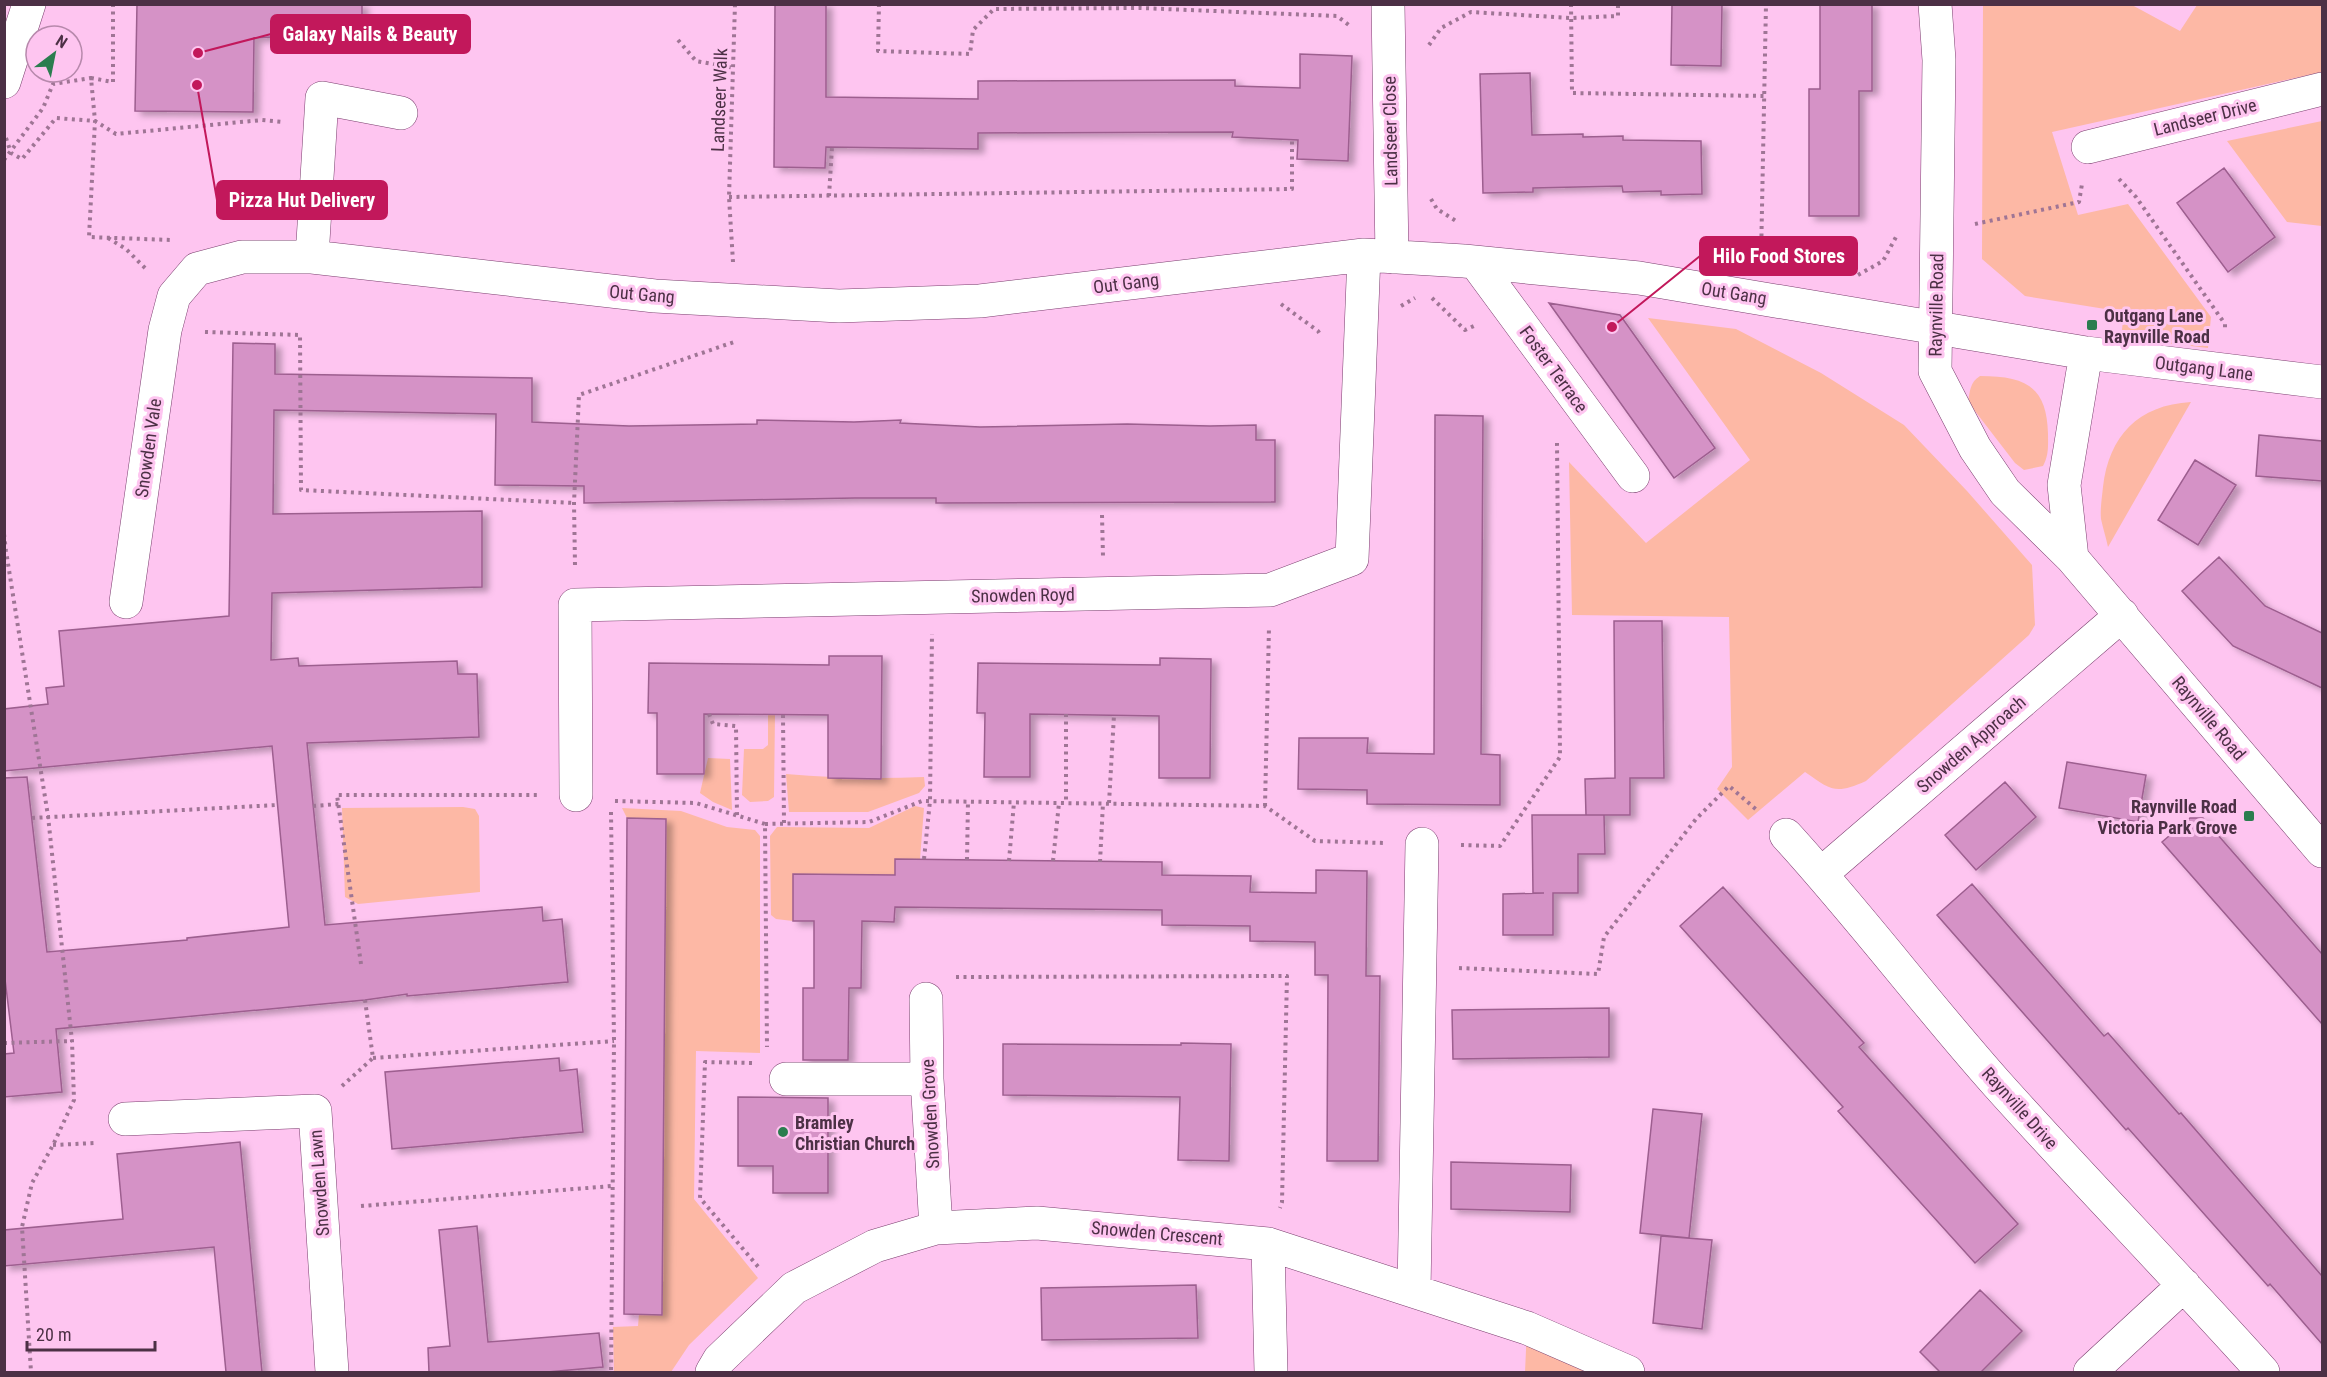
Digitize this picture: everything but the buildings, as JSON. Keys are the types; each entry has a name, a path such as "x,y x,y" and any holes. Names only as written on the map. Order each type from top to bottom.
{"street":[{"path":"4,82 29,4"},
{"name":"Landseer Close","path":"1378,256 1388,4"},
{"name":"Raynville Road","path":"1935,4 1939,60 1935,371 1975,448 2005,492 2072,558 2316,833"},
{"name":"Landseer Drive","path":"2088,147 2322,89"},
{"path":"312,257 322,98 401,112"},
{"name":"Out Gang","path":"174,296 197,269 242,257 312,257 608,292 839,306 980,301 1378,256 1639,278 2086,353"},
{"name":"Snowden Royd","path":"575,605 1270,590 1352,559 1378,256"},
{"name":"Foster Terrace","path":"1476,263 1633,476"},
{"name":"Snowden Vale","path":"126,602 165,330 174,296"},
{"path":"2072,558 2064,485 2086,353"},
{"name":"Outgang Lane","path":"2086,353 2322,382"},
{"path":"575,605 576,795"},
{"name":"Snowden Approach","path":"1821,874 2122,615"},
{"name":"Raynville Drive","path":"1786,835 1998,1084 2263,1372"},
{"path":"1414,1291 1422,844"},
{"name":"Snowden Grove","path":"926,999 927,1079 936,1228"},
{"path":"786,1080 927,1079"},
{"name":"Snowden Lawn","path":"126,1119 315,1111 332,1372"},
{"name":"Snowden Crescent","path":"712,1372 719,1360 794,1288 875,1246 936,1228 1037,1222 1268,1244 1527,1328 1628,1372"},
{"path":"1268,1244 1271,1372"},
{"path":"2090,1372 2184,1285"}],"path":[{"path":"4,160 43,108 53,84 91,78 113,82 113,4"},
{"name":"Landseer Walk","path":"735,4 729,197 735,301"},
{"path":"879,4 878,51 970,54 974,30 994,9 1140,8 1337,16 1356,31"},
{"path":"1571,4 1572,93 1764,96"},
{"path":"1424,53 1441,28 1471,12 1571,18 1618,16 1618,4"},
{"path":"1761,298 1766,4"},
{"path":"678,40 696,61 734,68"},
{"path":"91,78 95,121 89,237 169,240"},
{"path":"6,138 11,153 22,159 56,118 95,121 116,134 262,120 320,125"},
{"path":"729,197 1292,189 1292,139"},
{"path":"829,195 832,147"},
{"path":"1937,232 2079,202 2088,147"},
{"path":"2088,147 2136,197 2225,324 2224,371"},
{"path":"1428,193 1437,209 1463,225"},
{"path":"1857,276 1883,261 1899,232"},
{"path":"1425,292 1465,330 1482,323"},
{"path":"165,330 300,335 301,490 574,503"},
{"path":"575,605 574,503 579,395 742,339"},
{"path":"611,1372 614,1041 610,801 696,803 765,824 869,822 922,801 1265,806 1315,841 1500,846 1560,757 1559,446 1553,436"},
{"path":"1101,515 1103,549"},
{"path":"4,534 48,816 72,1041 74,1100 32,1183 22,1227 31,1372"},
{"path":"1265,806 1270,590"},
{"path":"924,859 930,801 933,624"},
{"path":"709,714 713,724 736,726 737,816"},
{"path":"1066,714 1066,803"},
{"path":"783,715 784,824"},
{"path":"1109,803 1114,715"},
{"path":"1420,966 1598,974 1604,937 1696,819 1729,786 1786,835"},
{"path":"361,964 337,795 576,795"},
{"path":"967,860 968,801"},
{"path":"1009,861 1014,802"},
{"path":"1053,861 1059,803"},
{"path":"1100,862 1103,803"},
{"path":"313,806 339,804"},
{"path":"32,818 278,805"},
{"path":"765,824 768,1052"},
{"path":"926,999 927,977 1287,976 1282,1202 1268,1244"},
{"path":"365,1000 373,1058"},
{"path":"4,1043 72,1041"},
{"path":"315,1111 373,1058 614,1041"},
{"path":"757,1063 705,1062 700,1197 784,1298"},
{"path":"321,1209 612,1186"}],"shaded area":[{"path":"1983,5 2132,5 2180,31 2197,5 2322,5 2322,72 2052,132 2078,215 2128,204 2211,317 2208,348 2121,338 2124,312 2025,296 1982,259"},
{"path":"2322,121 2322,226 2287,222 2227,141"},
{"path":"1648,318 1736,329 1821,373 1904,425 1967,491 2032,565 2035,625 2029,635 1866,781 1840,789 1821,783 1805,772 1748,820 1717,789 1732,767 1729,617 1572,615 1569,462 1646,543 1750,460"},
{"path":"1980,376 2009,378 2030,387 2038,395 2047,418 2048,446 2043,466 2024,470 2015,463 1968,402 1972,384"},
{"path":"2191,402 2108,547 2101,519 2103,487 2106,469 2120,438 2141,417 2156,409"},
{"path":"768,714 775,714 774,797 768,801 750,802 742,795 744,749 763,749 768,745"},
{"path":"708,758 730,759 732,810 713,802 700,793"},
{"path":"786,774 855,778 924,777 925,786 919,793 868,812 789,812"},
{"path":"915,806 924,808 920,859 895,875 793,874 793,921 776,919 771,915 770,836 777,827 869,828"},
{"path":"463,807 475,809 479,816 480,892 358,904 345,897 342,808"},
{"path":"622,808 681,811 727,827 755,830 760,836 760,1053 696,1051 694,1199 758,1278 689,1345 671,1372 614,1372 613,1327 638,1326 639,1314 661,1315 666,819 627,818"},
{"path":"1527,1328 1628,1372 1525,1372"}],"place":[{"name":"Galaxy Nails & Beauty","path":"198,53"},
{"name":"Pizza Hut Delivery","path":"197,85"},
{"name":"Outgang Lane Raynville Road","path":"2092,325"},
{"name":"Hilo Food Stores","path":"1612,327"},
{"name":"Raynville Road Victoria Park Grove","path":"2249,816"},
{"name":"Bramley Christian Church","path":"783,1132"}]}
